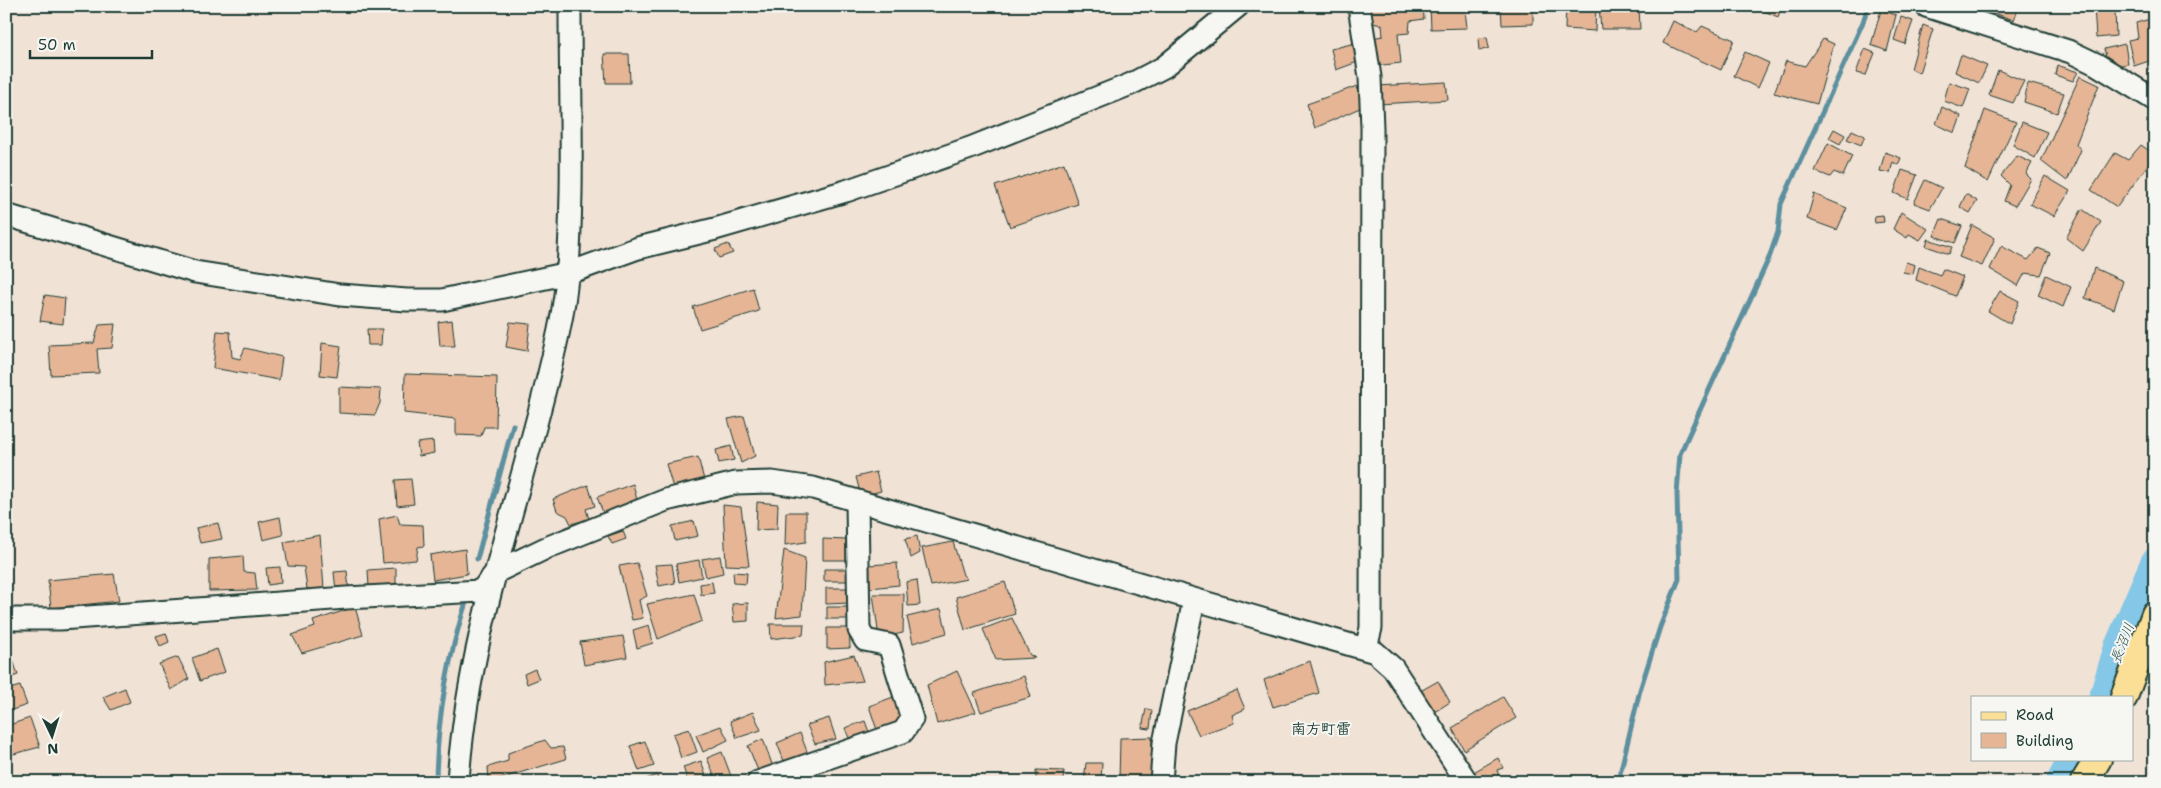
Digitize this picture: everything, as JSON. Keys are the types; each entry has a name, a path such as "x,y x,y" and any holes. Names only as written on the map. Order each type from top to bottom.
{"main road":[{"path":"2124,696 2155,614"},
{"path":"2084,782 2097,760"}],"street":[{"path":"458,782 465,710 476,648 559,331 569,273 571,157 570,6"},
{"path":"1359,6 1370,77 1372,128 1371,628 1366,648"},
{"path":"1926,6 2071,52 2096,64 2155,100"},
{"path":"6,215 195,272 340,295 407,300 442,300 569,273 638,248 715,229 846,191 970,148 1132,84 1164,67 1234,8"},
{"path":"6,619 60,619 346,598 481,591 496,572 546,548 666,500 736,483 772,482 813,488 1194,600 1366,648 1384,658 1393,668 1467,782"},
{"path":"758,782 903,732 912,719 889,645 865,640 859,630 856,501"},
{"path":"1161,782 1164,742 1194,600"}],"building":[{"path":"1370,6 1423,6 1424,19 1410,21 1409,33 1398,34 1401,63 1374,66 1371,38 1383,36 1382,25 1372,23"},
{"path":"1430,6 1473,6 1473,8 1465,9 1467,28 1431,29"},
{"path":"1501,6 1533,6 1533,24 1502,25"},
{"path":"1566,6 1596,6 1595,31 1565,29"},
{"path":"1599,6 1639,6 1640,29 1601,29"},
{"path":"1766,6 1782,6 1778,17 1764,11"},
{"path":"1972,6 2019,6 2014,20"},
{"path":"2094,6 2111,6 2115,10 2116,36 2096,38"},
{"path":"1881,10 1896,15 1887,51 1871,45"},
{"path":"1901,17 1913,21 1905,44 1894,40"},
{"path":"2150,19 2155,44 2155,59 2134,66 2128,40 2138,38 2136,23"},
{"path":"1673,21 1697,32 1702,26 1734,40 1721,70 1663,43"},
{"path":"1923,25 1933,29 1919,73 1911,69"},
{"path":"1487,37 1489,48 1479,51 1478,38"},
{"path":"1823,39 1834,44 1817,104 1774,93 1786,61 1805,66"},
{"path":"1355,43 1360,61 1336,70 1331,49"},
{"path":"2125,44 2128,64 2109,67 2104,49"},
{"path":"1865,49 1875,53 1866,75 1856,73"},
{"path":"1745,52 1769,63 1758,88 1734,76"},
{"path":"604,54 629,54 630,83 606,83"},
{"path":"1961,55 1987,66 1979,83 1955,72"},
{"path":"2057,65 2078,72 2073,81 2055,75"},
{"path":"1998,70 2024,81 2013,103 1989,95"},
{"path":"2080,76 2099,85 2076,144 2081,150 2067,181 2041,161"},
{"path":"1446,82 1448,100 1378,104 1377,86"},
{"path":"1949,82 1970,89 1963,108 1944,101"},
{"path":"2028,83 2064,93 2057,113 2024,102"},
{"path":"1357,86 1362,107 1315,128 1307,104"},
{"path":"1942,107 1961,116 1955,133 1936,124"},
{"path":"1985,110 2016,122 1988,182 1965,168"},
{"path":"2022,122 2047,132 2035,158 2013,145"},
{"path":"1834,129 1845,135 1840,144 1829,138"},
{"path":"1852,130 1865,136 1861,145 1847,139"},
{"path":"1828,143 1852,156 1843,176 1834,172 1830,177 1815,171"},
{"path":"2141,145 2155,155 2117,207 2091,190 2115,153 2128,160"},
{"path":"1885,152 1901,158 1898,165 1893,162 1890,173 1880,171"},
{"path":"2017,156 2032,163 2026,174 2031,179 2015,206 2004,201 2010,185 2001,176"},
{"path":"1064,163 1078,204 1010,227 995,186"},
{"path":"1902,170 1917,175 1908,199 1894,193"},
{"path":"2045,176 2070,191 2054,216 2030,204"},
{"path":"1925,180 1942,188 1930,209 1914,203"},
{"path":"1814,194 1847,208 1837,230 1807,219"},
{"path":"1966,194 1977,201 1970,213 1960,207"},
{"path":"2082,209 2101,222 2083,251 2066,238"},
{"path":"1901,212 1928,229 1920,240 1909,234 1907,238 1893,229"},
{"path":"1883,215 1884,222 1875,223 1874,216"},
{"path":"1941,219 1962,226 1955,243 1934,236"},
{"path":"1972,225 1995,238 1982,266 1959,257"},
{"path":"1928,239 1952,247 1949,254 1926,246"},
{"path":"728,244 733,253 719,258 715,249"},
{"path":"2001,246 2028,260 2038,248 2050,253 2041,275 2025,273 2018,286 1990,269"},
{"path":"1906,262 1915,265 1913,274 1903,272"},
{"path":"1919,267 1940,275 1943,269 1963,277 1955,296 1916,280"},
{"path":"2094,268 2123,281 2114,309 2085,298"},
{"path":"2046,275 2071,287 2063,307 2038,295"},
{"path":"753,288 759,311 700,329 693,307"},
{"path":"2000,291 2019,301 2010,324 1988,311"},
{"path":"45,295 65,298 63,324 40,321"},
{"path":"452,320 455,346 440,346 438,322"},
{"path":"510,322 530,324 527,351 506,347"},
{"path":"115,324 112,348 97,349 99,373 51,375 49,345 94,343 99,325"},
{"path":"367,329 382,329 381,345 368,345"},
{"path":"217,331 230,332 232,357 240,359 245,348 282,357 279,380 213,368"},
{"path":"322,343 341,346 337,377 320,375"},
{"path":"405,374 497,377 496,427 484,427 481,436 456,435 456,419 404,413"},
{"path":"339,387 381,389 380,403 375,415 339,413"},
{"path":"744,416 755,456 741,463 728,419"},
{"path":"433,441 434,453 419,456 417,443"},
{"path":"731,446 734,460 719,463 716,450"},
{"path":"698,457 704,480 673,488 666,464"},
{"path":"876,472 881,491 861,496 856,477"},
{"path":"411,479 414,504 397,506 395,480"},
{"path":"633,484 638,504 605,518 597,497"},
{"path":"588,485 595,506 586,509 589,519 571,524 567,516 557,511 553,499"},
{"path":"757,502 778,504 777,529 756,530"},
{"path":"723,505 741,507 749,566 726,565"},
{"path":"786,512 806,512 806,542 785,545"},
{"path":"397,515 400,524 423,525 424,546 418,547 416,560 383,563 379,519"},
{"path":"280,517 283,535 263,540 259,522"},
{"path":"694,521 698,536 675,541 672,526"},
{"path":"218,523 222,539 200,543 196,528"},
{"path":"623,531 626,539 612,544 608,536"},
{"path":"320,535 324,589 307,589 304,567 288,566 284,542"},
{"path":"917,536 920,553 911,558 905,539"},
{"path":"823,539 846,540 846,560 823,560"},
{"path":"953,542 963,575 967,579 931,586 922,548"},
{"path":"465,549 467,574 433,580 430,555"},
{"path":"784,550 805,558 802,615 776,618"},
{"path":"243,556 244,572 255,573 257,590 209,591 209,559"},
{"path":"720,556 723,573 706,577 702,559"},
{"path":"699,560 702,577 679,582 676,564"},
{"path":"637,563 647,596 639,600 643,618 632,620 619,566"},
{"path":"897,563 899,585 870,588 869,565"},
{"path":"672,564 675,583 659,586 655,565"},
{"path":"280,567 281,583 268,585 266,568"},
{"path":"396,568 396,587 369,588 368,570"},
{"path":"824,569 849,569 849,581 824,581"},
{"path":"347,571 349,589 336,591 334,572"},
{"path":"733,572 747,573 746,584 734,583"},
{"path":"114,574 119,601 51,608 48,580"},
{"path":"917,580 920,605 908,606 906,582"},
{"path":"712,582 714,593 701,595 700,584"},
{"path":"1005,582 1015,614 965,630 956,597"},
{"path":"826,588 850,588 850,603 826,604"},
{"path":"694,594 702,621 658,639 647,604"},
{"path":"873,594 904,594 903,633 879,638"},
{"path":"748,603 748,621 734,622 732,604"},
{"path":"355,607 363,635 302,653 292,635 315,627 313,621"},
{"path":"827,607 850,607 850,619 827,619"},
{"path":"941,609 947,633 913,643 907,617"},
{"path":"1012,618 1030,655 1035,658 996,660 983,629"},
{"path":"770,624 804,624 803,635 771,639"},
{"path":"649,625 653,643 637,648 633,630"},
{"path":"827,628 849,628 850,648 827,649"},
{"path":"166,633 169,642 160,646 156,636"},
{"path":"623,636 627,657 584,665 580,642"},
{"path":"217,649 225,672 200,681 192,658"},
{"path":"11,654 18,675 6,679 6,656"},
{"path":"854,655 863,681 825,685 824,662"},
{"path":"178,657 189,679 171,690 159,664"},
{"path":"1310,661 1319,693 1273,707 1264,680"},
{"path":"535,669 539,679 527,684 524,674"},
{"path":"957,671 976,712 937,724 927,685"},
{"path":"1024,676 1031,697 981,712 974,693"},
{"path":"1438,681 1450,702 1430,715 1417,693"},
{"path":"20,686 27,705 6,712 6,690"},
{"path":"125,688 130,702 111,710 103,697"},
{"path":"1237,690 1245,709 1232,715 1234,723 1199,735 1187,711"},
{"path":"896,696 903,719 877,730 869,706"},
{"path":"1503,697 1516,718 1464,750 1452,728"},
{"path":"1146,709 1152,710 1150,729 1142,728"},
{"path":"753,712 761,730 737,738 730,721"},
{"path":"30,718 40,747 6,756 6,726"},
{"path":"829,718 836,739 815,744 807,725"},
{"path":"865,721 870,735 851,743 845,728"},
{"path":"721,726 728,740 703,752 696,735"},
{"path":"689,729 697,752 681,758 673,734"},
{"path":"800,733 808,754 784,761 777,743"},
{"path":"1152,737 1151,782 1119,782 1120,738"},
{"path":"763,739 773,767 759,773 748,746"},
{"path":"545,740 551,748 563,747 566,759 489,782 488,767 508,761 508,753"},
{"path":"645,741 654,766 639,771 630,746"},
{"path":"722,752 731,776 717,782 707,758"},
{"path":"1498,758 1503,768 1497,770 1501,782 1478,782 1472,773"},
{"path":"701,761 708,782 688,782 683,767"},
{"path":"1086,763 1102,763 1101,782 1084,782"},
{"path":"1036,770 1064,771 1063,782 1036,782"},
{"path":"657,775 659,782 641,781"}],"waterway":[{"path":"1618,782 1640,690 1660,627 1679,579 1677,494 1680,454 1769,258 1778,232 1781,204 1863,22 1868,6"},
{"path":"477,559 513,425"},
{"name":"長沼川","path":"2104,696 2119,647 2155,563"},
{"path":"436,782 441,713 445,689 454,643 467,599"},
{"name":"長沼川","path":"2061,782 2072,760"}],"district":[{"name":"南方町雷","path":"1321,729"}]}
